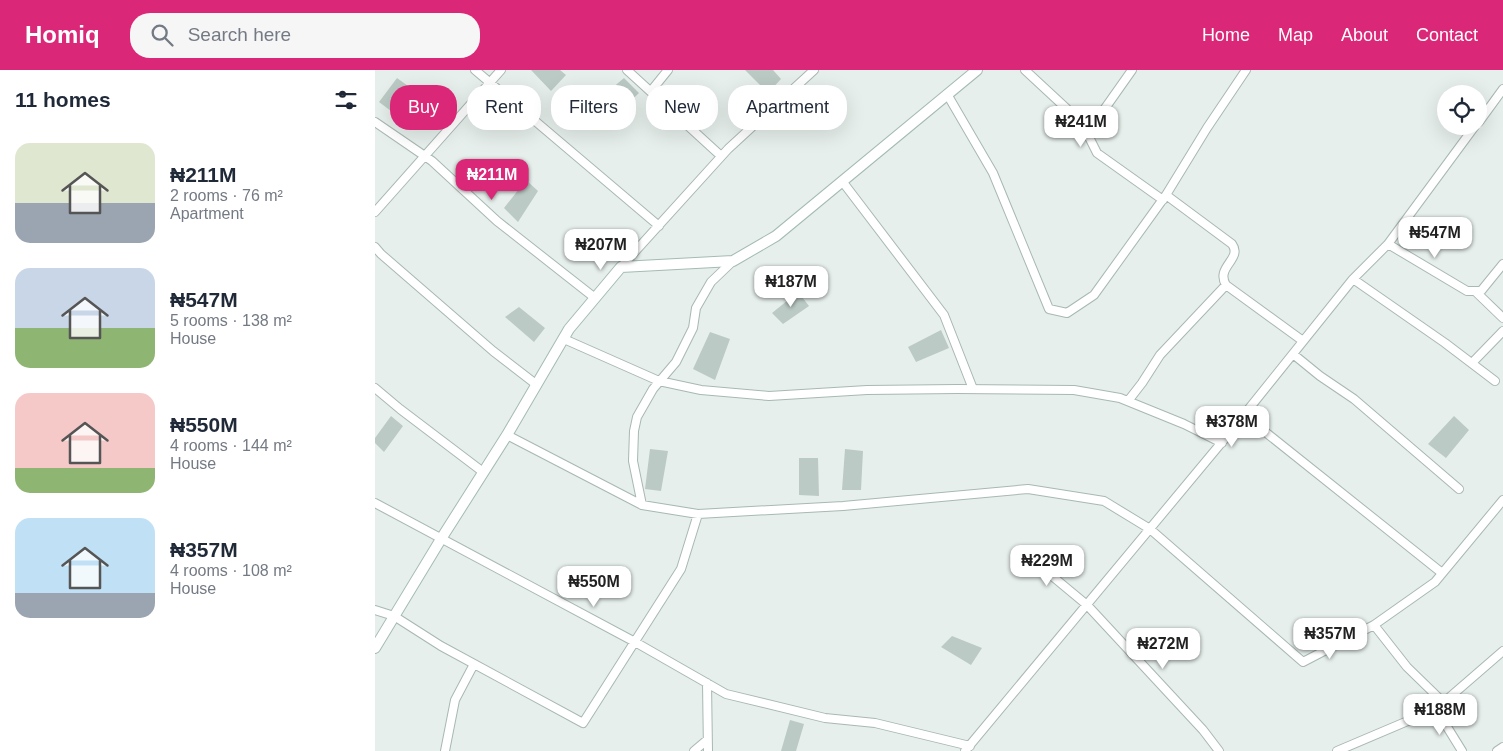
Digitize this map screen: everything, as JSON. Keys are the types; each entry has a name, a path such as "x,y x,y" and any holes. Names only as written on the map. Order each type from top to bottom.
{"street":[{"path":"475,70 659,226"},
{"path":"375,212 501,70"},
{"path":"627,70 646,87"},
{"path":"656,85 668,70"},
{"path":"375,648 507,435 569,329 621,267 721,156 814,70"},
{"path":"642,505 633,461 634,431 640,410 659,381 676,362 693,328 696,308 711,282 733,261 776,236 977,70"},
{"path":"1025,70 1067,109 1086,131 1097,152 1232,244 1235,253 1224,271 1223,279 1227,285 1303,341"},
{"path":"1086,131 1101,114 1132,70"},
{"path":"947,94 993,173 1049,309 1067,313 1094,295 1164,197 1243,71"},
{"path":"1487,111 1503,89"},
{"path":"375,122 426,156 497,221 595,298"},
{"path":"693,130 721,156"},
{"path":"375,503 635,642 726,694 825,718 875,723 968,748 1222,443 1353,279 1388,244 1468,135"},
{"path":"843,181 944,315 973,389"},
{"path":"1388,244 1467,291 1481,291 1503,264"},
{"path":"375,248 493,351 537,385"},
{"path":"621,267 733,261"},
{"path":"1353,279 1445,343 1495,381"},
{"path":"1127,401 1142,384 1160,355 1227,285"},
{"path":"1475,292 1503,318"},
{"path":"1472,364 1503,331"},
{"path":"564,339 659,381 701,390 769,396 867,390 1075,390 1120,398 1184,424 1222,443"},
{"path":"1293,354 1320,376 1354,399 1459,490"},
{"path":"375,388 483,472"},
{"path":"1244,415 1442,573"},
{"path":"507,435 642,505 698,514 843,506 1028,489 1104,501 1150,528 1303,662 1374,625 1435,582 1503,500"},
{"path":"375,610 394,616 441,646 583,723 681,569 698,514"},
{"path":"1022,551 1087,605 1203,730 1219,751"},
{"path":"1374,625 1407,667 1444,703"},
{"path":"1337,751 1436,709 1503,651"},
{"path":"445,751 455,700 474,664"},
{"path":"707,683 708,751"},
{"path":"1436,709 1462,751"},
{"path":"694,751 707,740"},
{"path":"1497,751 1503,747"}],"building":[{"path":"531,70 560,70 566,75 557,85 551,85 551,91"},
{"path":"745,70 773,70 781,79 775,85 760,85"},
{"path":"397,78 407,85 392,85"},
{"path":"624,78 631,85 616,85"},
{"path":"390,87 390,110 379,102"},
{"path":"526,180 538,191 518,222 504,208"},
{"path":"798,292 809,306 783,324 772,313"},
{"path":"519,307 545,328 534,342 505,317"},
{"path":"941,330 949,348 916,362 908,347"},
{"path":"710,332 730,339 715,380 693,369"},
{"path":"391,416 403,426 384,452 375,443 375,438"},
{"path":"1454,416 1469,430 1446,458 1428,444"},
{"path":"650,449 668,451 661,491 645,489"},
{"path":"845,449 863,451 861,490 842,490"},
{"path":"799,458 818,458 819,496 799,495"},
{"path":"952,636 982,648 971,665 941,647"},
{"path":"790,720 804,724 796,751 781,751"}]}
